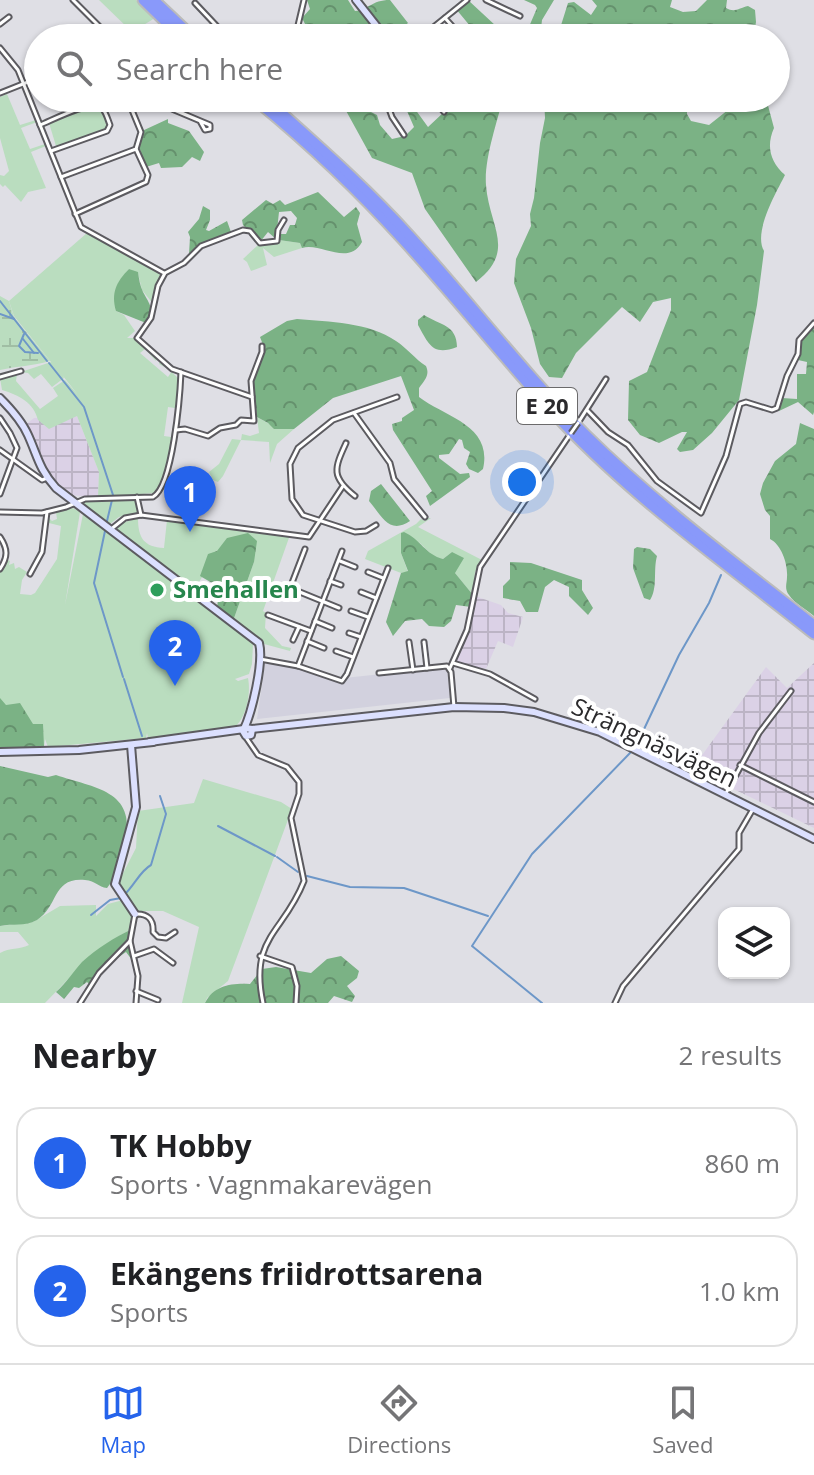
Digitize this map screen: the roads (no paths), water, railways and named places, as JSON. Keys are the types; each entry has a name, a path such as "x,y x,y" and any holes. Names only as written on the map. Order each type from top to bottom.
{"highway":[{"path":"143,0 168,24"},
{"path":"154,0 179,24"},
{"name":"E 20","path":"269,112 377,212 517,372 586,445 656,509 814,634"},
{"name":"E 20","path":"281,112 332,156 395,220 524,369 586,435 678,517 814,625"}],"main road":[{"path":"356,0 375,24"},
{"path":"0,398 26,431 39,467 47,478 76,504 257,641 261,648 260,659 248,732"},
{"name":"Strängnäsvägen","path":"0,752 45,752 131,745 454,707 526,711 560,718 600,732 814,839"},
{"path":"131,745 136,807 115,884 135,914"}],"street":[{"path":"73,0 97,24"},
{"path":"298,24 304,0"},
{"path":"438,24 467,0"},
{"path":"489,1 520,16"},
{"path":"195,3 215,24"},
{"path":"0,24 9,17"},
{"path":"445,18 450,24"},
{"path":"0,48 16,65 24,84 0,93"},
{"path":"35,112 83,228 165,273"},
{"path":"40,125 72,112"},
{"path":"51,151 105,133 110,127 103,112"},
{"path":"75,214 146,182 148,175 136,149 141,132 133,112"},
{"path":"179,112 200,121"},
{"path":"390,112 404,135"},
{"path":"61,177 136,149"},
{"path":"252,397 169,367 137,338 151,318 158,286 165,273 184,263 201,246 243,230 250,231 262,244 277,241 278,230 284,220"},
{"path":"587,410 608,432 628,445 657,481 701,513 726,456 739,406 745,402 772,410 777,408 798,354 799,340 814,323"},
{"path":"176,430 185,429 208,436 241,420 253,422 251,381 262,346"},
{"path":"0,377 21,371"},
{"path":"0,512 47,512 85,499 153,497 160,492 176,430 181,372"},
{"path":"454,707 450,668 467,630 480,567 606,379"},
{"path":"376,525 366,531 355,532 303,515 294,504 289,483 291,459 298,448 333,420 397,397"},
{"path":"354,413 390,463 394,479 425,517"},
{"path":"0,418 17,447 0,494"},
{"path":"346,443 336,465 343,486 355,496"},
{"path":"0,450 42,480 47,478"},
{"path":"110,530 125,518 141,515 308,537 343,486"},
{"path":"137,497 141,515"},
{"path":"30,574 41,554 47,512"},
{"path":"0,537 7,552 0,569"},
{"path":"305,549 290,588 339,608"},
{"path":"298,666 342,551"},
{"path":"338,560 355,567"},
{"path":"260,659 298,666 342,681 388,568"},
{"path":"368,572 383,578"},
{"path":"330,581 341,585"},
{"path":"361,592 376,598"},
{"path":"351,611 368,617"},
{"path":"268,615 311,631"},
{"path":"315,621 332,628"},
{"path":"293,640 299,627"},
{"path":"349,633 361,637"},
{"path":"307,641 324,648"},
{"path":"409,642 413,670"},
{"path":"424,642 427,668"},
{"path":"336,651 353,657"},
{"path":"453,663 485,671 534,698 526,711"},
{"path":"379,673 443,666 450,668"},
{"path":"725,795 767,721 791,691"},
{"path":"248,732 258,755 290,769 299,782 299,794 291,818 304,881 260,956 258,975 263,1003"},
{"path":"740,765 814,802"},
{"path":"615,1003 623,986 739,849 739,833 753,809"},
{"path":"136,1003 138,976 130,941 135,914 149,918 158,937 166,938 175,932"},
{"path":"80,1003 99,973 130,941"},
{"path":"134,956 154,949 173,963"},
{"path":"260,956 292,967 297,986 296,1003"},
{"path":"136,991 158,1000"}],"waterway":[{"path":"0,301 47,361"},
{"path":"0,314 14,319"},
{"path":"24,334 19,346 25,352 38,353"},
{"path":"23,339 34,353"},
{"path":"49,363 84,407 113,495"},
{"path":"107,521 112,500"},
{"path":"105,531 94,583 123,677"},
{"path":"637,744 721,575"},
{"path":"124,679 142,736"},
{"path":"542,1003 472,946 532,854 631,752"},
{"path":"124,895 151,865 166,814 160,796"},
{"path":"218,826 275,856"},
{"path":"277,857 298,872"},
{"path":"307,876 350,887 404,888 488,916"},
{"path":"91,915 110,900 121,898"}],"place":[{"name":"TK Hobby","path":"190,532"},
{"name":"Smehallen","path":"157,590"},
{"name":"Ekängens friidrottsarena","path":"175,686"}]}
